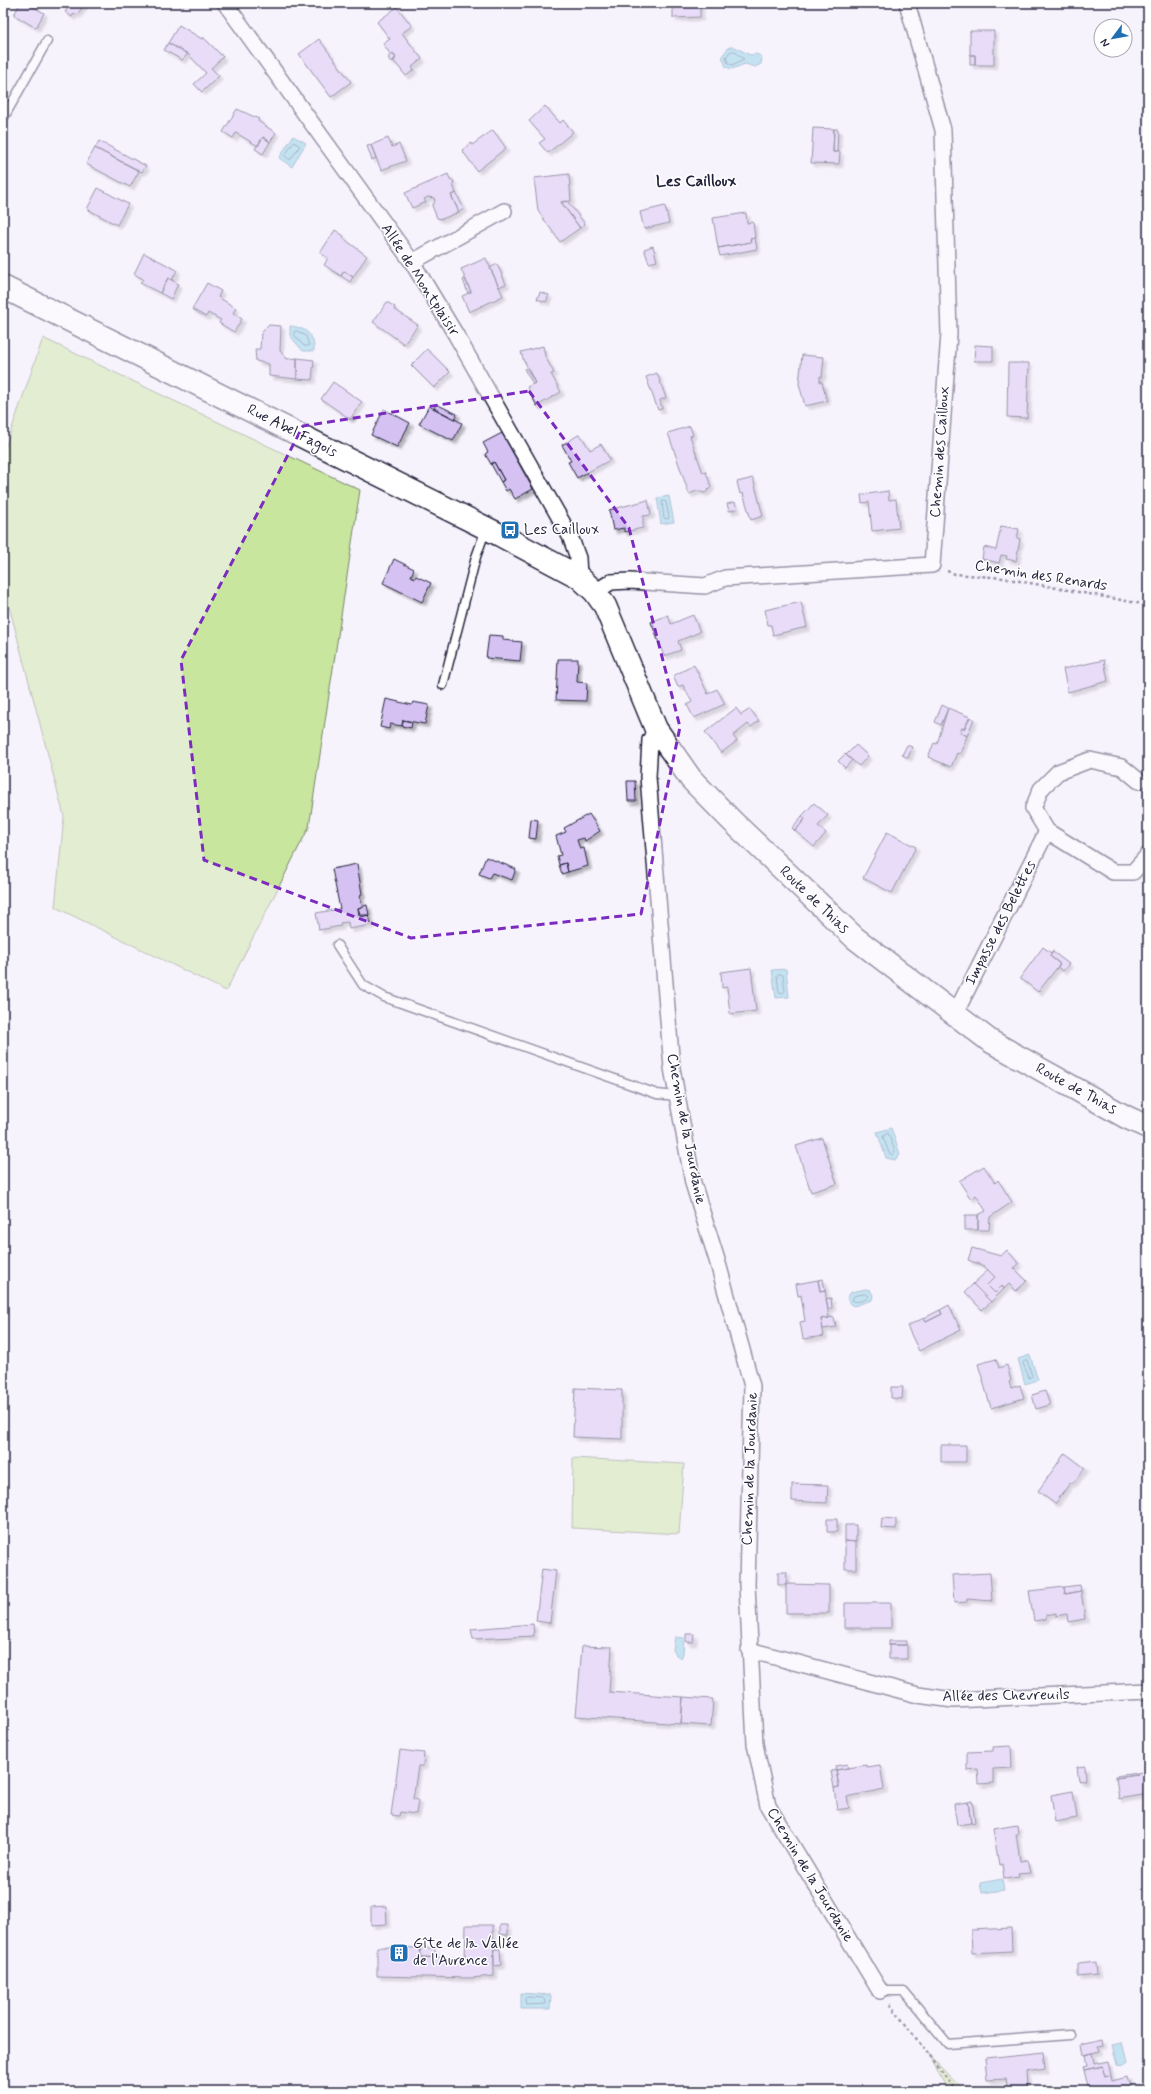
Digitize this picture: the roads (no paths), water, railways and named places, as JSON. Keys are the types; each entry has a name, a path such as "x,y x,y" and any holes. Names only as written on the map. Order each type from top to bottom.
{"street":[{"name":"Allée de Montplaisir","path":"225,3 412,262 456,335 570,536 578,558 579,577"},
{"name":"Chemin des Cailloux","path":"595,592 611,582 630,581 705,586 725,578 932,565 948,334 943,130 907,3"},
{"path":"412,262 504,211"},
{"name":"Rue Abel Fagois","path":"3,287 486,528 579,577"},
{"name":"Route de Thias","path":"579,577 595,592 610,615 639,691 656,729 691,779 732,821 855,938 990,1041 1126,1117 1148,1127"},
{"name":"Chemin de la Jourdanie","path":"656,729 650,740 648,776 672,1068 676,1096 693,1183 717,1260 752,1386 747,1585 749,1650 755,1744 768,1806 880,1991"},
{"path":"1139,781 1122,767 1090,760 1058,772 1041,789 1033,808 1047,831 1113,872 1132,872 1148,855"},
{"name":"Impasse des Belettes","path":"955,1014 1047,831"},
{"name":"Allée des Chevreuils","path":"749,1650 918,1695 952,1700 1148,1691"}],"lane":[{"path":"3,119 46,41"},
{"path":"443,685 476,557 486,528"},
{"path":"337,945 363,985 384,997 657,1094 676,1096"},
{"path":"880,1991 904,1991 948,2044 1070,2035"}],"water":[{"path":"729,47 735,47 750,55 758,55 762,58 761,64 755,67 745,64 732,69 726,67 722,56"},
{"path":"293,136 306,143 292,167 279,158"},
{"path":"290,326 300,328 311,336 314,351 303,351 290,336"},
{"path":"669,496 674,522 661,524 657,498"},
{"path":"786,969 789,997 776,998 772,970"},
{"path":"891,1128 900,1154 895,1160 886,1158 877,1132"},
{"path":"866,1289 870,1290 873,1295 872,1300 854,1306 850,1304 847,1298 851,1292"},
{"path":"1030,1355 1038,1380 1025,1384 1018,1359"},
{"path":"675,1637 684,1638 683,1654 681,1658 677,1657 673,1650"},
{"path":"1002,1879 1004,1890 982,1893 980,1883"},
{"path":"521,1993 551,1995 550,2009 521,2009"},
{"path":"1121,2043 1126,2063 1122,2066 1117,2065 1112,2045"}],"place":[{"name":"Les Cailloux","path":"510,530"},
{"name":"Gîte de la Vallée de l'Aurence","path":"399,1953"}],"district":[{"name":"Les Cailloux","path":"696,181"}]}
